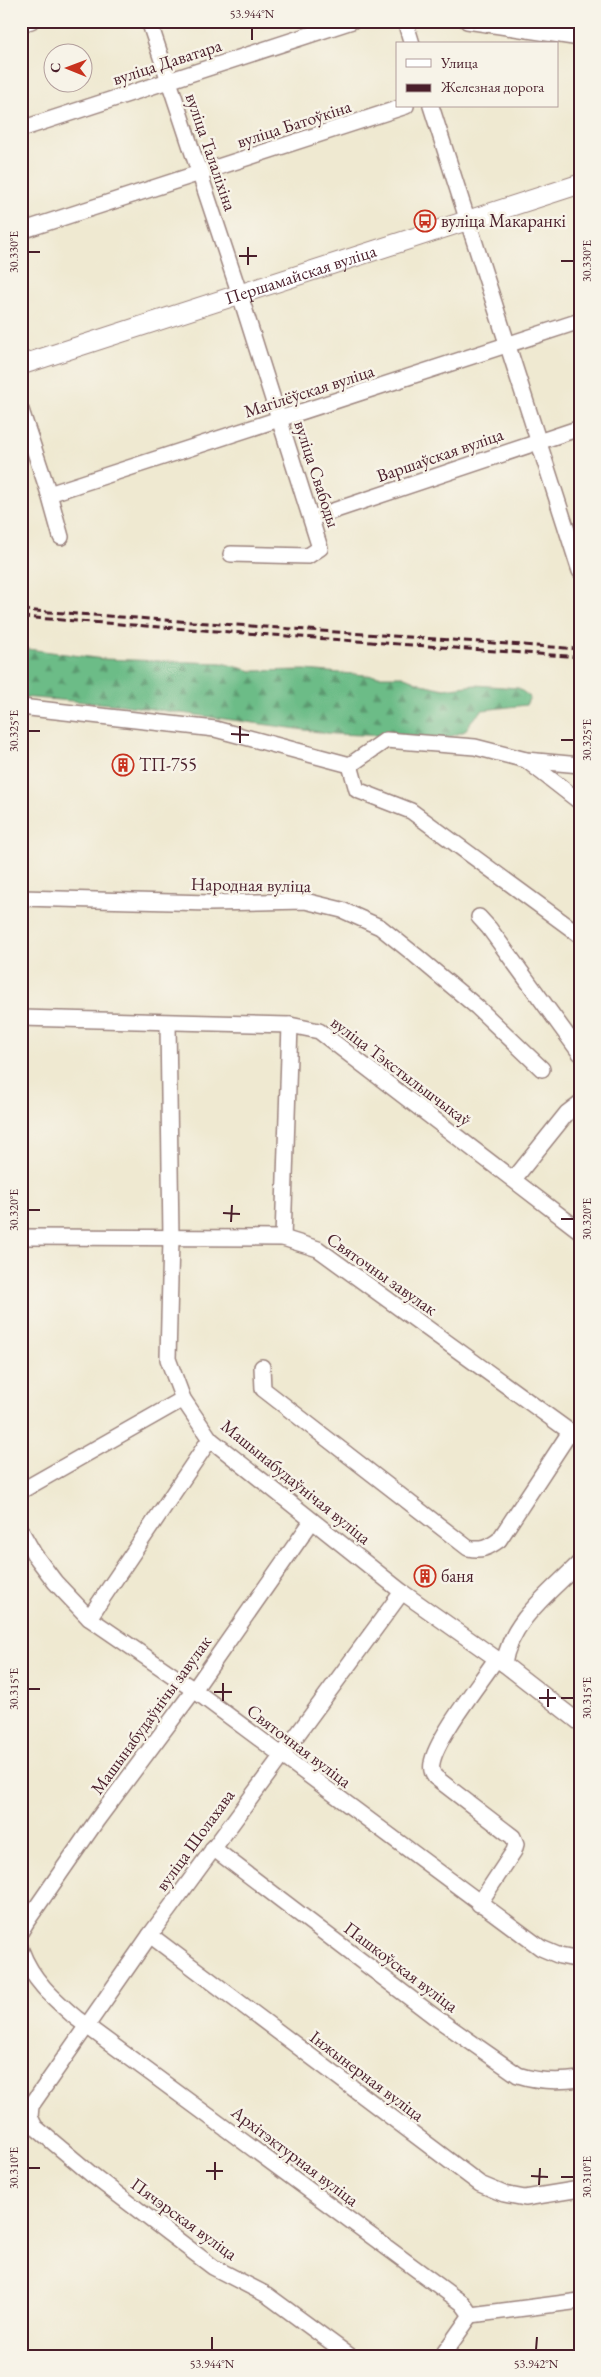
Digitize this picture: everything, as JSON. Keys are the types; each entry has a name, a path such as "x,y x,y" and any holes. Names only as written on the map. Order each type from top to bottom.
{"main road":[{"name":"Першамайская вуліца","path":"21,365 580,184"}],"street":[{"path":"21,24 31,21"},
{"name":"вуліца Талаліхіна","path":"149,21 240,295"},
{"name":"вуліца Даватара","path":"21,129 352,21"},
{"path":"405,21 411,42"},
{"path":"467,21 580,38"},
{"name":"вуліца Батоўкіна","path":"21,231 199,175 400,108"},
{"path":"433,108 580,571"},
{"name":"вуліца Свабоды","path":"231,554 308,556 320,548 240,295"},
{"name":"Магілёўская вуліца","path":"50,494 580,321"},
{"path":"21,410 50,494 61,537"},
{"name":"Варшаўская вуліца","path":"312,518 580,428"},
{"path":"21,707 215,729 350,765 386,740 474,747 526,760 580,764"},
{"path":"526,760 580,802"},
{"path":"350,765 357,790 411,811 580,936"},
{"name":"Народная вуліца","path":"21,898 209,903 305,900 342,910 380,927 477,1007 542,1069"},
{"path":"478,917 489,928 580,1053"},
{"name":"вуліца Тэкстыльшчыкаў","path":"21,1018 290,1025 319,1031 580,1231"},
{"name":"Машынабудаўнічая вуліца","path":"168,1023 171,1239 168,1358 183,1399 210,1439 402,1592 580,1722"},
{"path":"283,1238 290,1025"},
{"path":"514,1179 567,1113 580,1103"},
{"name":"Святочны завулак","path":"21,1237 283,1238 318,1249 575,1435"},
{"path":"262,1367 263,1389 468,1548 479,1551 499,1540 575,1435"},
{"path":"21,1491 183,1399"},
{"path":"89,1618 210,1439"},
{"name":"Машынабудаўнічы завулак","path":"21,1932 26,1920 97,1820 194,1690 312,1521"},
{"name":"Святочная вуліца","path":"21,1531 34,1554 50,1575 89,1618 194,1690 479,1904 541,1948 560,1956 580,1960"},
{"path":"479,1904 514,1851 516,1844 513,1838 435,1777 432,1773 432,1762 441,1740 500,1662 518,1627 580,1562"},
{"name":"вуліца Шолахава","path":"30,2117 31,2106 150,1935 280,1755 402,1592"},
{"name":"Пашкоўская вуліца","path":"213,1848 436,2017 518,2075 533,2080 549,2082 580,2079"},
{"name":"Інжынерная вуліца","path":"150,1935 480,2184 504,2194 525,2198 580,2189"},
{"name":"Архітэктурная вуліца","path":"21,1950 28,1968 48,1992 88,2026 462,2303 471,2316"},
{"name":"Пячэрская вуліца","path":"30,2117 35,2126 91,2174 213,2267 268,2295 350,2356"},
{"path":"442,2356 471,2316 580,2301"}],"green space":[{"path":"21,648 103,659 222,663 252,671 305,670 377,676 402,676 422,684 444,689 475,685 518,688 530,697 526,705 483,710 472,720 465,731 447,738 334,734 123,705 21,697"}],"railway":[{"path":"21,610 580,649"},
{"path":"21,617 580,657"}],"place":[{"name":"вуліца Макаранкі","path":"425,221"},
{"name":"ТП-755","path":"123,765"},
{"name":"баня","path":"425,1576"}]}
